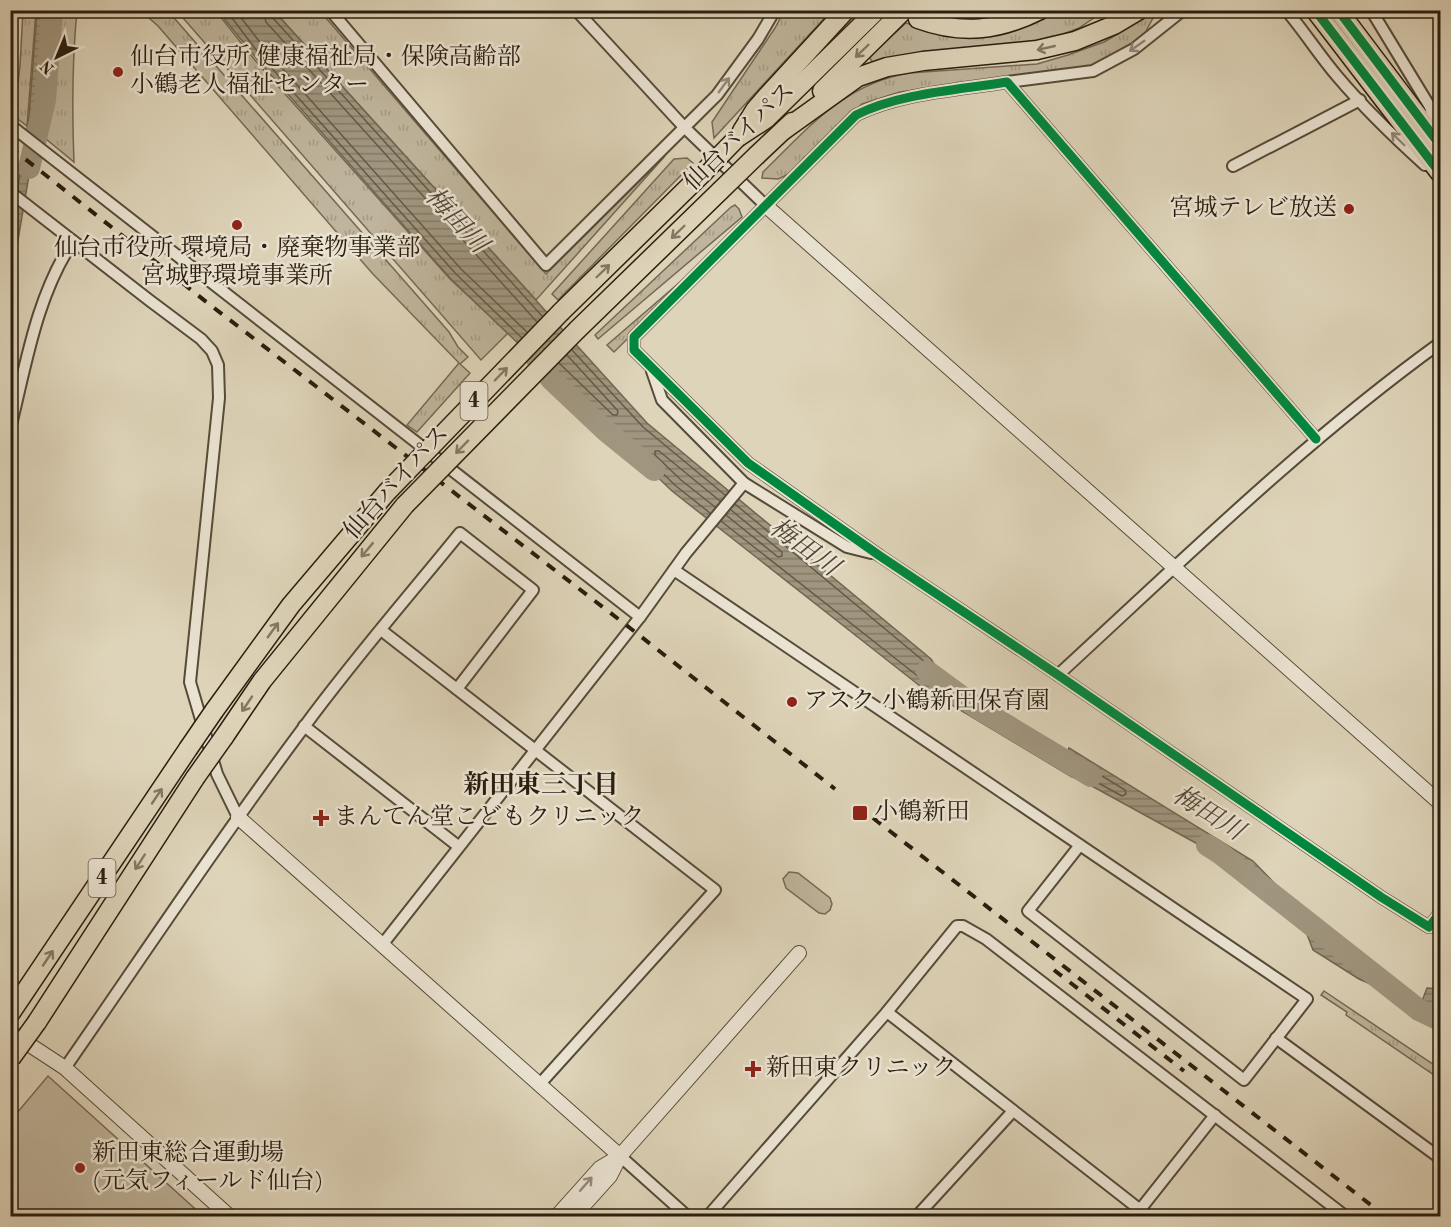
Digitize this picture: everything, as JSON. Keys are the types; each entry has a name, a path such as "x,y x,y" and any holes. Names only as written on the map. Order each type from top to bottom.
{"highway":[{"path":"737,138 755,110 846,10"},
{"name":"仙台バイパス","path":"13,1011 214,711 291,605 387,492 561,312 737,138 766,119 877,10"},
{"path":"911,15 937,26 983,29 1006,25 1040,10"},
{"path":"1075,41 1120,10"},
{"path":"784,129 858,77 887,67 923,61 1037,50 1075,41 1114,25 1139,10"},
{"path":"1308,10 1334,36"},
{"path":"1315,10 1440,173"},
{"name":"仙台バイパス","path":"11,1058 37,1022 195,778 262,681 405,505 577,330 757,155 911,15"},
{"path":"1342,15 1440,143"}],"street":[{"path":"330,10 546,265 717,95 758,39 775,10"},
{"path":"576,10 684,127 765,206 1440,803"},
{"path":"1183,10 1134,49 1093,70 875,105 856,115 634,338 634,350 748,463 880,556 1400,909 1429,927 1440,913"},
{"path":"1286,10 1336,76 1393,135 1440,179"},
{"path":"1371,10 1430,107 1440,143"},
{"path":"1007,82 1316,439"},
{"path":"1233,166 1360,100"},
{"path":"14,128 639,617"},
{"path":"10,192 201,339 212,351 218,365 219,398 190,682 217,774 238,817 687,1216"},
{"path":"10,429 43,298 62,258 74,241"},
{"path":"1058,675 1316,439 1393,377 1440,344"},
{"path":"650,366 662,400 741,486 847,547 880,556"},
{"path":"382,945 741,486"},
{"path":"65,1068 238,817 304,726 460,533 533,590 457,689"},
{"path":"674,570 1080,845 1307,999 1244,1080 1028,911 1080,845"},
{"path":"381,630 715,890 539,1085"},
{"path":"304,726 458,846"},
{"path":"708,1216 887,1012 957,926 963,926 986,939 1345,1216"},
{"path":"574,1216 610,1176 620,1156 799,953"},
{"path":"887,1012 1142,1215 1215,1115"},
{"path":"10,1032 65,1068 229,1216"},
{"path":"1276,1038 1440,1158"},
{"path":"916,1216 1013,1112"},
{"path":"557,1216 600,1168 620,1156"}],"green space":[{"path":"23,11 36,11 27,126 14,116"},
{"path":"54,11 77,11 73,86 74,162 40,134 47,102"},
{"path":"141,11 168,11 449,332 458,347 468,357 460,364 470,373 417,432 407,425 459,363 372,273 158,26"},
{"path":"177,11 216,11 254,59 450,279 508,333 481,360"},
{"path":"274,11 320,11 546,274 665,156 536,300"},
{"path":"784,11 831,11 714,138 712,122"},
{"path":"924,11 1019,11 1007,16 956,20"},
{"path":"1053,11 1104,11 1079,28 1016,46 874,64 869,57 906,23 932,31 1027,25"},
{"path":"1157,11 1165,11 1153,18 1144,35 1107,60 1090,67 900,92 862,104 789,174 778,179 762,178 763,172 812,124 847,97 866,86 910,73 1037,64 1104,42"},
{"path":"687,158 693,163 558,300 552,294 674,159"},
{"path":"735,205 742,217 598,339 595,335"},
{"path":"723,245 614,352 607,345"},
{"path":"789,872 798,873 830,898 832,904 830,910 825,914 819,913 786,888 783,879"},
{"path":"1324,991 1440,1069 1440,1079 1346,1015 1347,1012 1321,995"},
{"name":"新田東総合運動場 (元気フィールド仙台)","path":"48,1076 203,1216 11,1216 11,1120"}],"water":[{"path":"37,11 48,11 43,93 11,281 11,231 29,116"},
{"path":"218,11 274,11 647,423 931,659 959,701 1063,767 1069,748 1253,861 1321,931 1343,959 1379,980 1396,982 1422,1001 1427,988 1440,989 1436,1004 1440,1006 1440,1011 1432,1011 1359,979 1313,950 1300,916 1236,865 1072,777 920,686 672,491 451,279 256,58"}],"waterway":[{"path":"29,168 45,100 52,10"},
{"name":"梅田川","path":"530,349 551,379 606,431 654,470"},
{"name":"梅田川","path":"927,671 976,707 1091,776"},
{"name":"梅田川","path":"1207,845 1419,1010 1440,1020"}],"railway":[{"path":"10,147 835,789"},
{"path":"873,818 1385,1216"},
{"path":"1054,970 1184,1071"}],"cycle path":[{"path":"1315,10 1440,173"},
{"path":"1338,10 1440,145"},
{"path":"1316,439 1007,82 910,97 856,115 634,337 634,350 748,463 880,556 1381,897 1429,927 1440,913"}],"place":[{"name":"仙台市役所 健康福祉局・保険高齢部 小鶴老人福祉センター","path":"118,72"},
{"name":"宮城テレビ放送","path":"1349,209"},
{"name":"仙台市役所 環境局・廃棄物事業部 宮城野環境事業所","path":"237,225"},
{"name":"アスク 小鶴新田保育園","path":"792,702"},
{"name":"小鶴新田","path":"860,813"},
{"name":"まんてん堂こどもクリニック","path":"321,818"},
{"name":"新田東クリニック","path":"753,1069"},
{"name":"新田東総合運動場 (元気フィールド仙台)","path":"80,1168"}],"district":[{"name":"新田東三丁目","path":"541,786"}]}
